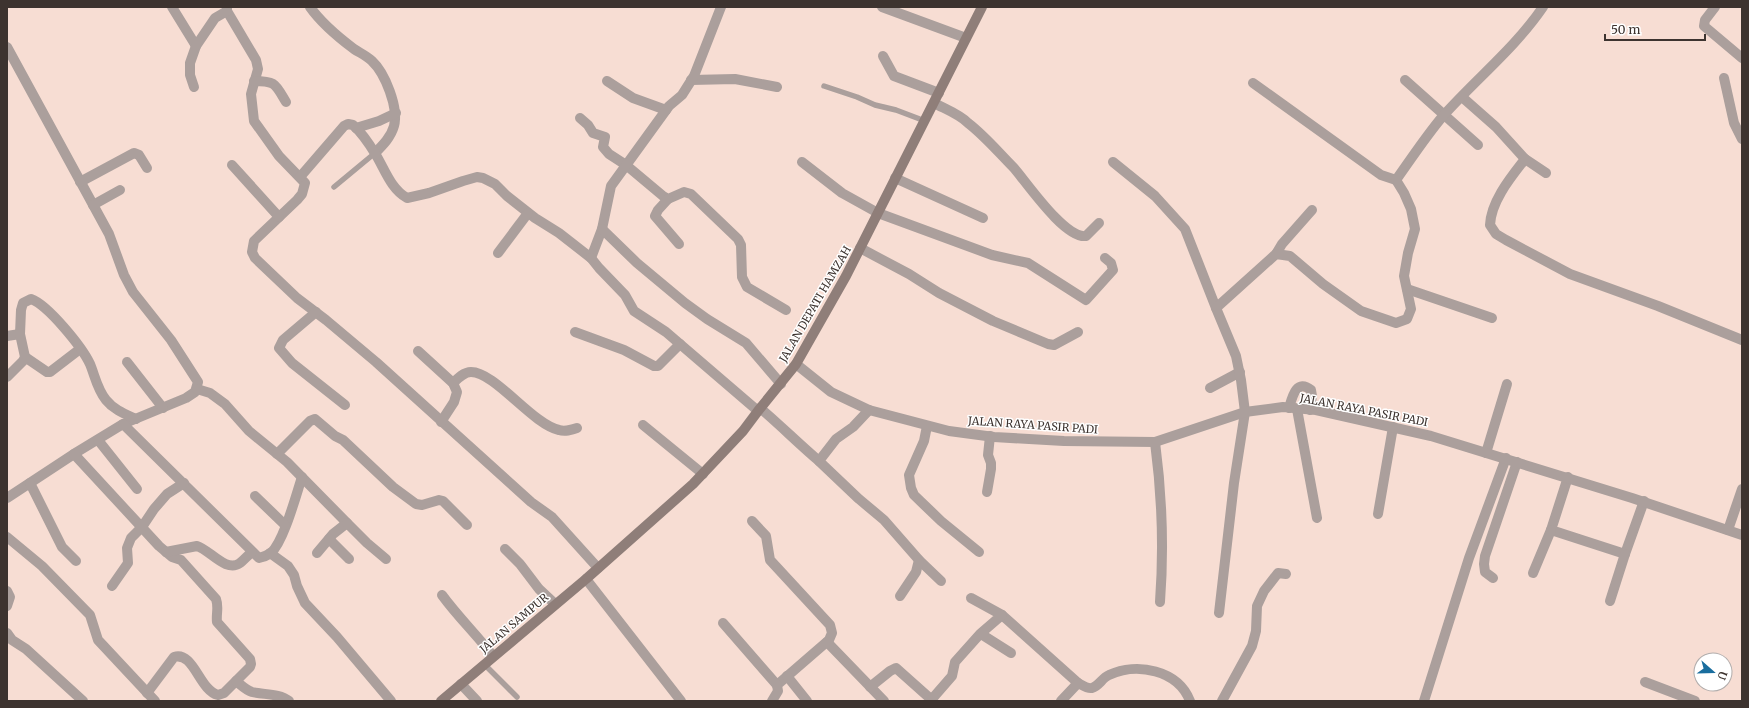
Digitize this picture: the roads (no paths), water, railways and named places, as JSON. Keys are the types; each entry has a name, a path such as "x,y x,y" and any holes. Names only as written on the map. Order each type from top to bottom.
{"main road":[{"name":"JALAN DEPATI HAMZAH","path":"600,566 703,474 743,431 796,364 827,312 982,7"},
{"name":"JALAN SAMPUR","path":"441,701 600,566"}],"street":[{"path":"172,7 196,46"},
{"path":"310,7 319,20 335,34 372,61 383,76 388,87 396,114 394,126 388,140 375,153"},
{"path":"591,258 602,229 612,186 666,110 682,95 691,80 721,7"},
{"path":"882,7 966,38"},
{"path":"1396,180 1444,116 1533,22 1543,7"},
{"path":"1715,7 1705,20 1704,26 1742,58"},
{"path":"194,87 190,75 190,63 196,46 215,18 227,9 256,60 258,69 251,94 254,121 279,156 300,176 305,183 302,194 254,241 252,252 255,258 297,298 376,362 531,502 552,518 600,566"},
{"path":"7,47 109,234 122,270 133,292 171,340 195,375 198,382 197,389 186,398 123,424 7,498"},
{"path":"883,56 894,76 939,93"},
{"path":"1724,78 1734,124 1742,139"},
{"path":"691,80 735,79 776,88"},
{"path":"1405,80 1478,145"},
{"path":"254,81 269,81 273,83 286,102"},
{"path":"607,81 633,98 666,110"},
{"path":"1253,83 1381,175 1396,180 1412,209 1415,229 1408,253 1404,276 1411,309 1407,319 1396,323 1361,311 1323,284 1290,256 1276,254"},
{"path":"1462,98 1496,127 1525,159 1546,173"},
{"path":"934,103 967,121 1015,170 1048,211 1078,235 1086,236 1099,223"},
{"path":"356,128 396,114"},
{"path":"580,118 594,132 605,137 604,149 626,165 655,191 668,199"},
{"path":"300,176 344,126 348,124 353,125 356,128 375,153 390,182 402,195 407,198 429,193 477,177 483,178 495,184 528,213 591,258 625,295 634,311 666,332 759,409 786,429 803,448 884,520 919,560 941,581"},
{"path":"80,182 134,153 139,155 147,168"},
{"path":"1525,159 1512,176 1494,207 1490,225 1496,234 1532,255 1570,274 1658,306 1742,340"},
{"path":"802,162 842,193 878,213 992,255 1028,263 1086,300 1113,270 1111,263 1105,258"},
{"path":"1113,162 1155,196 1185,229 1236,356 1240,372 1245,412 1234,483 1219,613"},
{"path":"232,165 279,217"},
{"path":"895,178 983,218"},
{"path":"93,205 120,190"},
{"path":"679,244 655,216 658,210 668,199 684,192 691,194 738,239 741,245 742,276 747,287 786,310"},
{"path":"1216,308 1276,254 1282,244 1312,210"},
{"path":"498,253 528,213"},
{"path":"602,229 637,263 685,303 706,319 746,343 781,384"},
{"path":"860,248 993,321 1048,344 1054,345 1078,332"},
{"path":"1407,289 1492,318"},
{"path":"80,349 50,372 47,372 25,357 20,334 21,310 23,303 31,299 42,305 52,315 80,349 90,364 95,381 106,400 116,410 136,419"},
{"path":"316,312 283,340 280,348 292,363 344,405"},
{"path":"575,332 624,350 654,366 658,366 680,344"},
{"path":"7,336 20,334"},
{"path":"418,351 453,383 457,392 454,402 441,422"},
{"path":"7,377 25,357"},
{"path":"127,362 163,408"},
{"name":"JALAN RAYA PASIR PADI","path":"796,364 831,392 869,410 948,431 990,436 1064,441 1155,442 1213,424 1245,412 1293,408 1310,410 1431,436 1644,501 1742,535"},
{"path":"1210,388 1240,372"},
{"path":"453,383 465,373 478,373 494,382 523,407 552,428 567,431 577,428"},
{"path":"1486,453 1507,384"},
{"path":"1310,410 1312,396 1311,390 1302,387 1292,393 1293,408 1317,518"},
{"path":"197,389 210,393 225,404 249,431 302,477 367,543 386,559"},
{"path":"819,461 836,438 853,426 869,410"},
{"path":"277,454 310,421 315,419 335,436 343,440 393,487 416,504 422,505 439,500 443,501 467,525"},
{"path":"123,424 259,558 270,553 278,544 302,477"},
{"path":"643,425 703,474"},
{"path":"927,426 924,441 909,476 911,488 914,495 941,521 979,552"},
{"path":"1378,514 1393,427"},
{"path":"987,492 991,469 991,463 988,455 990,436"},
{"path":"98,440 137,488"},
{"path":"1155,442 1160,481 1163,536 1160,602"},
{"path":"74,454 166,552 172,557 181,560 216,599 218,608 216,616 217,622 250,659 250,667 224,693 218,695 213,694 208,690 190,663 183,657 178,656 174,658 147,692"},
{"path":"1424,701 1469,558 1506,458"},
{"path":"1493,578 1485,572 1485,556 1517,462"},
{"path":"1533,573 1551,530 1568,477"},
{"path":"30,483 62,547 76,561"},
{"path":"112,586 128,564 128,544 131,538 142,527 154,509 167,494 184,483"},
{"path":"1728,530 1742,489"},
{"path":"255,496 285,525"},
{"path":"1610,600 1644,501"},
{"path":"752,521 766,536 769,559 830,625 832,633 827,642 776,685"},
{"path":"317,553 328,539 347,523"},
{"path":"1551,530 1625,554"},
{"path":"7,537 42,566 90,615 98,640 155,701"},
{"path":"328,539 349,559"},
{"path":"166,552 197,546 202,548 223,564 233,566 239,564 252,552"},
{"path":"505,549 514,557 540,589 555,604"},
{"path":"270,553 288,566 294,575 297,586 305,603 337,637 391,701"},
{"path":"900,596 916,572 919,560"},
{"path":"1222,701 1252,646 1256,631 1258,606 1264,591 1278,573 1286,574"},
{"path":"586,579 681,701"},
{"path":"7,591 10,596 7,606"},
{"path":"442,595 493,656"},
{"path":"971,598 1002,615 1078,683 1088,688 1092,688 1097,685 1106,675 1120,670 1149,669 1166,675 1182,686 1190,701"},
{"path":"870,687 896,668 933,700 952,676 955,662 981,634 1002,615"},
{"path":"723,623 776,685 778,691 772,701"},
{"path":"7,633 12,640 26,649 83,701"},
{"path":"981,634 1011,653"},
{"path":"827,642 884,701"},
{"path":"786,676 807,701"},
{"path":"236,681 251,691 286,698 289,701"},
{"path":"1645,682 1696,701"},
{"path":"1061,701 1078,683"},
{"path":"461,684 477,701"}],"lane":[{"path":"824,86 857,97 875,106 896,110 925,121"},
{"path":"334,187 375,153"},
{"path":"484,664 517,698"}]}
